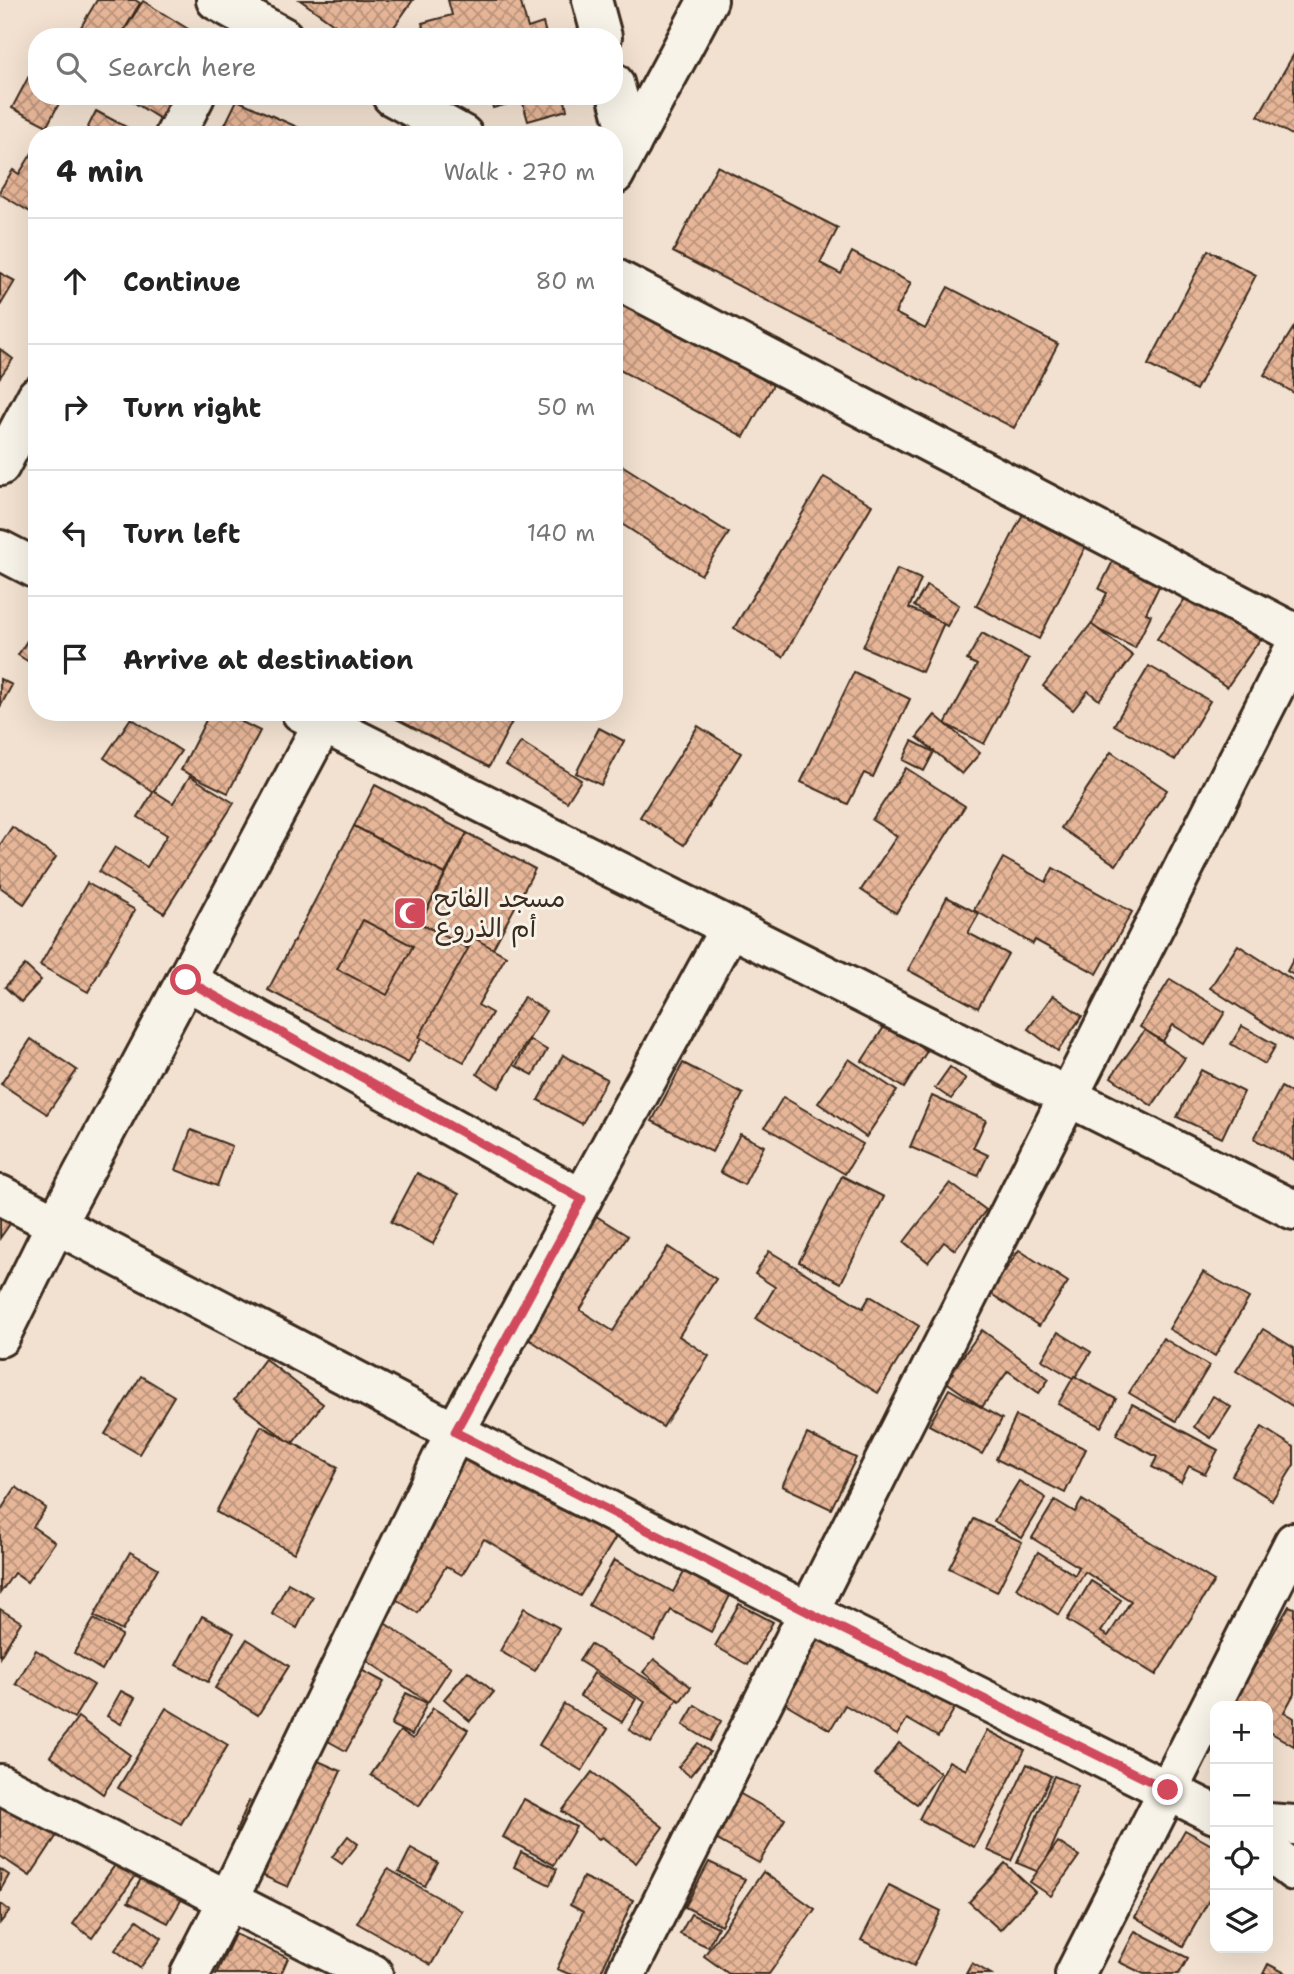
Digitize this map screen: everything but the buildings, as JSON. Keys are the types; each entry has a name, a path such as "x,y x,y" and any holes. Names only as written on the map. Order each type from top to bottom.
{"street":[{"path":"592,0 600,28"},
{"path":"623,158 708,0"},
{"path":"227,16 259,28"},
{"path":"179,126 190,105"},
{"path":"408,105 447,126"},
{"path":"616,105 618,126"},
{"path":"623,283 1294,633"},
{"path":"0,466 28,413"},
{"path":"0,550 28,564"},
{"path":"626,1974 1294,649"},
{"path":"0,1337 56,1224 186,980 316,721"},
{"path":"328,721 730,927 1294,1210"},
{"path":"190,1974 455,1432 730,927"},
{"path":"186,980 582,1199"},
{"path":"0,1195 808,1612 1210,1811"},
{"path":"1075,1974 1294,1542"},
{"path":"0,1784 373,1974"},
{"path":"1273,1823 1294,1825"},
{"path":"1273,1855 1294,1871"}],"place":[{"name":"مسجد الفاتح أم الذروع","path":"410,913"}],"route":[{"path":"186,980 582,1199 455,1432 808,1612 1168,1790"}]}
